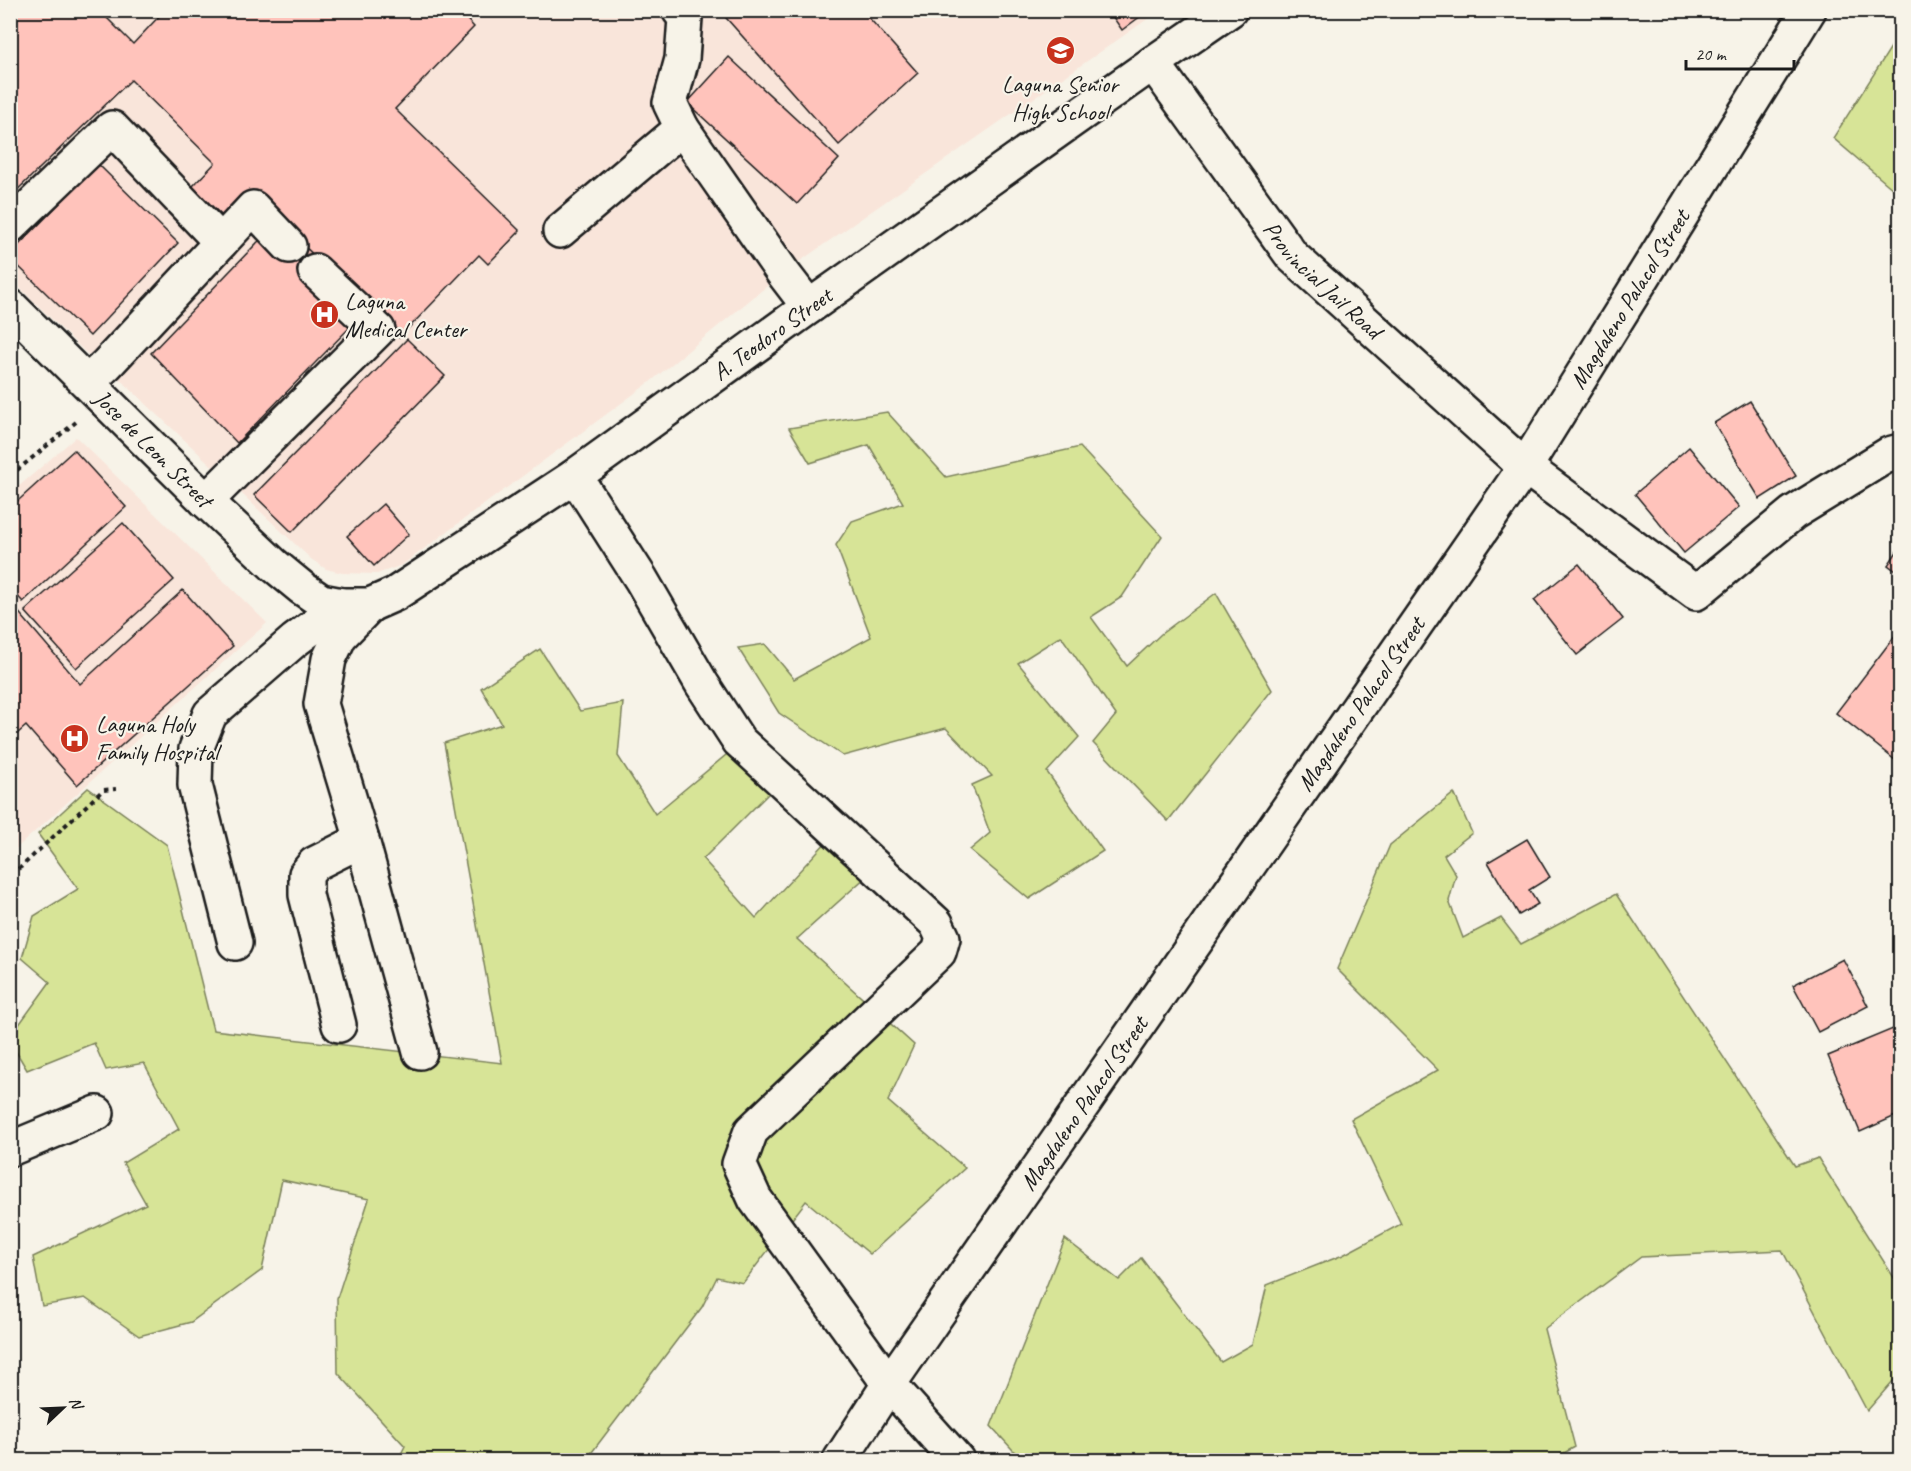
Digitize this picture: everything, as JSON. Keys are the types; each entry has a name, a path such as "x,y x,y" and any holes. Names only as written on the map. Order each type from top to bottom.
{"street":[{"name":"A. Teodoro Street","path":"356,605 395,594 575,476 809,307 1230,10"},
{"name":"Magdaleno Palacol Street","path":"840,1461 889,1384 1525,467 1809,10"},
{"path":"685,13 682,59 670,103 682,128 809,307"},
{"name":"Provincial Jail Road","path":"1152,63 1292,256 1525,467 1696,593 1794,513 1889,454 1900,451"},
{"path":"10,226 112,128 221,242"},
{"path":"560,231 682,128"},
{"path":"96,390 106,364 253,208 290,246"},
{"path":"206,501 378,330 315,271"},
{"name":"Jose de Leon Street","path":"10,306 206,501 274,565 321,600 356,605"},
{"path":"575,476 641,579 702,684 739,741 936,923 943,938 939,952 751,1131 739,1164 755,1199 889,1384 957,1461"},
{"path":"356,605 329,659 321,704 362,840 420,1052"},
{"path":"235,943 195,785 196,749 210,714 294,641 356,605"},
{"path":"339,1025 306,895 306,874 314,864 362,840"},
{"path":"10,1149 97,1113"}],"path":[{"path":"10,476 96,390"},
{"path":"10,873 21,867 103,790 116,789"}],"shaded area":[{"name":"Laguna Medical Center","path":"10,11 1159,11 783,273 650,382 402,565 377,574 342,573 326,569 311,559 125,384 84,351 11,279"},
{"name":"Laguna Holy Family Hospital","path":"76,437 267,623 11,853 10,494"}],"green space":[{"path":"1900,33 1900,195 1833,138"},
{"path":"887,412 946,477 1080,447 1162,536 1122,597 1091,617 1127,666 1161,634 1216,593 1272,690 1168,821 1093,743 1116,715 1061,636 1018,663 1079,737 1047,772 1103,851 1029,899 970,850 990,833 972,785 992,776 946,728 843,756 779,713 738,648 765,644 794,679 871,637 836,545 852,521 903,503 869,445 810,463 789,428"},
{"path":"540,649 580,711 623,703 618,756 655,814 732,750 774,788 703,859 756,918 828,840 868,875 797,939 914,1045 888,1101 965,1168 870,1254 806,1201 743,1283 717,1277 702,1307 586,1460 398,1460 405,1446 338,1373 337,1298 369,1199 282,1180 262,1270 191,1322 139,1336 85,1298 42,1306 33,1257 146,1204 123,1163 179,1129 144,1063 106,1070 94,1043 27,1070 11,1043 10,1037 50,982 22,958 34,916 78,889 38,834 88,788 167,845 213,1030 502,1063 444,743 502,724 481,688"},
{"path":"1454,793 1472,833 1444,855 1456,875 1449,901 1463,938 1501,918 1521,944 1616,894 1795,1166 1818,1158 1900,1287 1900,1373 1867,1411 1782,1250 1641,1257 1544,1329 1575,1447 1551,1460 1022,1460 991,1426 1065,1239 1119,1280 1141,1258 1221,1362 1253,1344 1267,1285 1343,1255 1401,1224 1351,1119 1438,1070 1337,969 1390,845"}],"building":[{"path":"10,10 99,10 133,44 165,10 458,10 474,27 395,109 520,231 488,264 479,255 399,338 261,204 237,230 192,187 215,163 131,80 10,197"},
{"path":"719,10 862,10 918,73 839,145"},
{"path":"1108,10 1149,10 1122,30"},
{"path":"729,57 839,159 797,204 687,103"},
{"path":"98,164 178,243 90,336 10,258 10,254"},
{"path":"278,221 320,261 357,320 237,443 151,353"},
{"path":"407,339 445,376 292,532 254,495"},
{"path":"1750,401 1796,476 1760,499 1714,423"},
{"path":"1689,447 1739,507 1684,553 1635,494"},
{"path":"74,450 126,507 23,602 10,588 10,508"},
{"path":"383,504 409,534 374,566 347,536"},
{"path":"123,523 174,580 76,668 25,611"},
{"path":"1900,547 1900,574 1888,565"},
{"path":"1579,564 1623,619 1577,655 1534,600"},
{"path":"183,590 233,646 77,785 26,726 10,740 10,602 80,684"},
{"path":"1900,629 1900,764 1836,713"},
{"path":"1527,839 1550,877 1529,890 1538,904 1519,915 1488,862"},
{"path":"1843,959 1868,1006 1818,1032 1793,985"},
{"path":"1900,1026 1900,1114 1860,1132 1828,1056"}],"place":[{"name":"Laguna Senior High School","path":"1060,51"},
{"name":"Laguna Medical Center","path":"324,315"},
{"name":"Laguna Holy Family Hospital","path":"75,738"}]}
